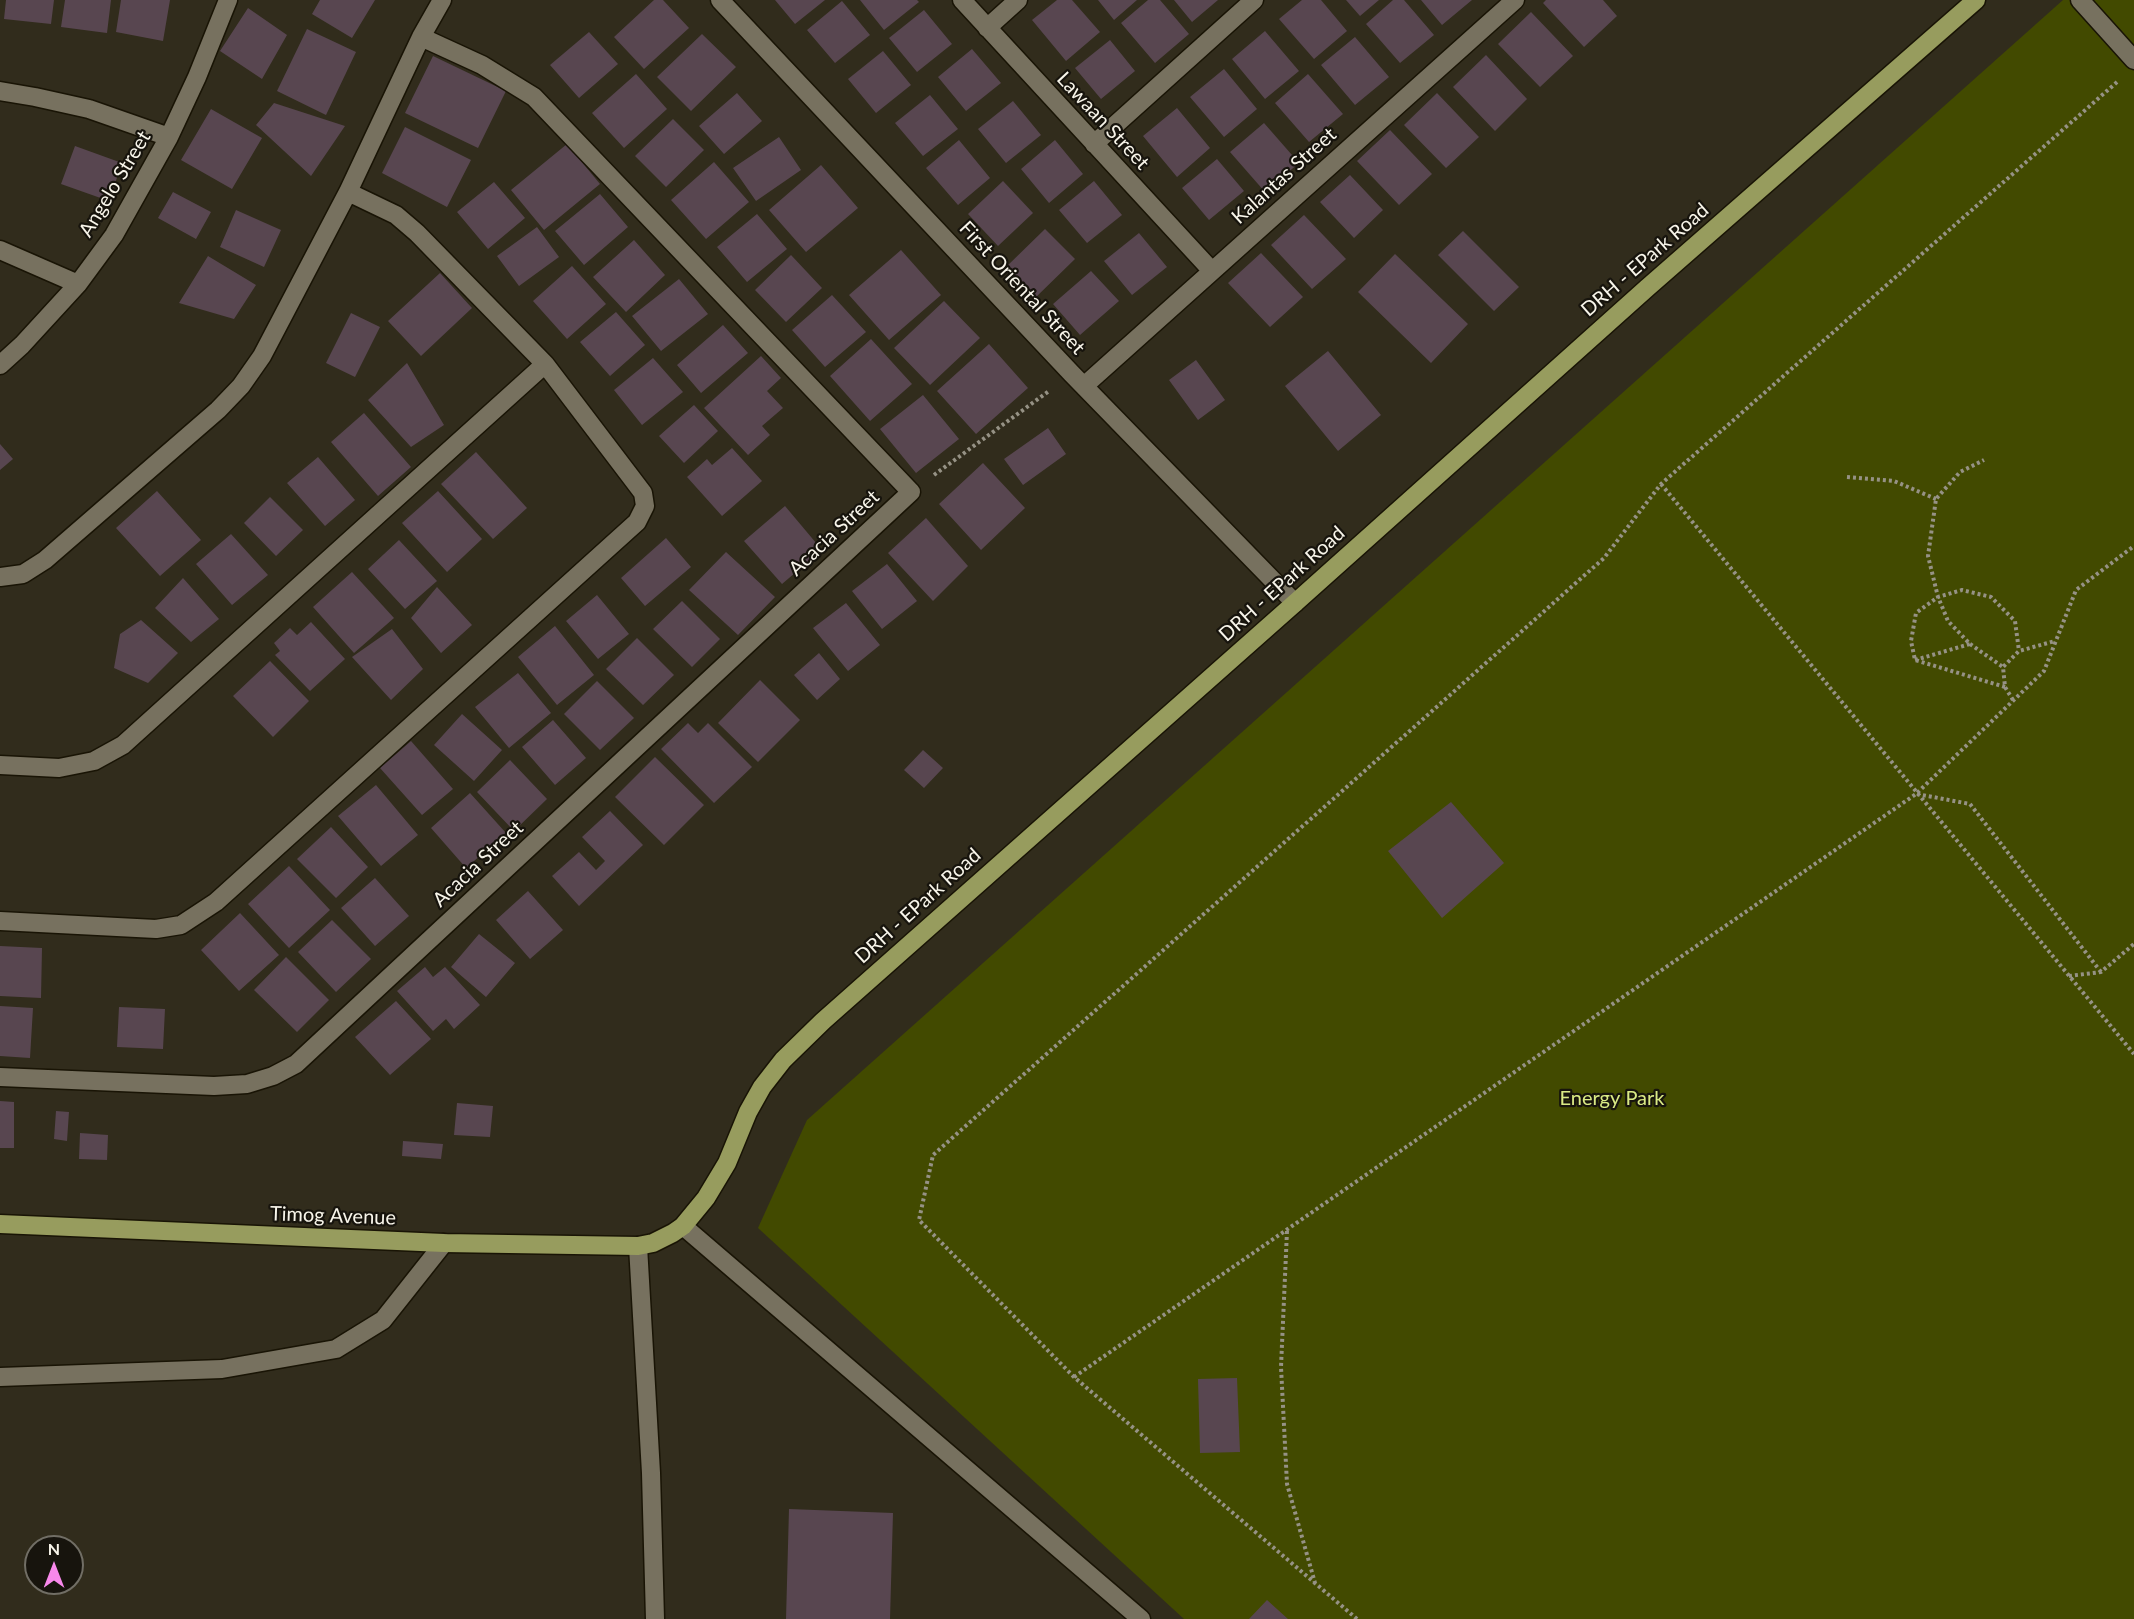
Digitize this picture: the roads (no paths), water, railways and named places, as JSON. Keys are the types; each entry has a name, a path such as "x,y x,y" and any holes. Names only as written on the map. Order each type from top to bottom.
{"main road":[{"name":"DRH - EPark Road","path":"664,1238 683,1227 711,1189 727,1163 748,1112 762,1087 783,1060 823,1021 1638,296 1976,0"},
{"name":"Timog Avenue","path":"0,1224 444,1243 638,1246 664,1238"}],"street":[{"name":"Angelo Street","path":"0,365 22,345 78,284 114,236 169,137 197,77 228,0"},
{"path":"0,577 23,574 45,560 218,410 241,386 262,356 348,192 421,37 442,0"},
{"name":"First Oriental Street","path":"720,0 1078,380 1294,603"},
{"name":"Lawaan Street","path":"962,0 1212,271"},
{"path":"987,28 1018,0"},
{"path":"1094,144 1254,0"},
{"name":"Kalantas Street","path":"1078,380 1212,271 1515,0"},
{"path":"2080,0 2130,68"},
{"name":"Acacia Street","path":"0,1077 214,1086 247,1084 273,1076 296,1064 911,492 534,97 482,65 421,37"},
{"path":"0,91 89,109 169,137"},
{"path":"0,921 156,929 181,925 216,902 637,522 645,506 644,492 545,364 403,221 396,215 348,192"},
{"path":"0,250 78,284"},
{"path":"0,765 59,768 94,761 123,745 545,364"},
{"path":"683,1227 1141,1619"},
{"path":"0,1377 222,1369 336,1349 383,1320 444,1243"},
{"path":"638,1246 651,1473 655,1619"}],"park label":[{"name":"Energy Park","path":"1612,1099"}]}
